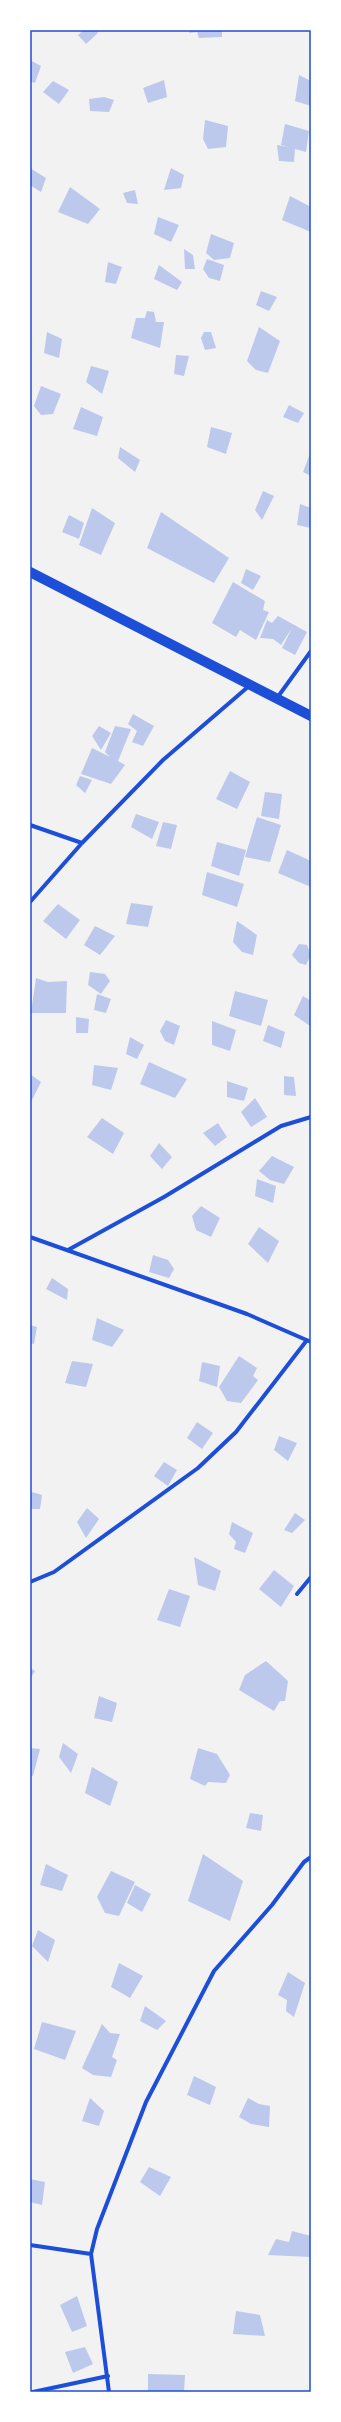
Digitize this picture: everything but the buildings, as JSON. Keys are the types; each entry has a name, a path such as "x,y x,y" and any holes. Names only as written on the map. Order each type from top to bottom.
{"main road":[{"path":"30,572 311,716"}],"street":[{"path":"277,699 311,651"},
{"path":"30,902 82,843 163,760 250,685"},
{"path":"30,824 82,843"},
{"path":"68,1250 164,1197 281,1126 311,1117"},
{"path":"30,1237 247,1314 309,1341 236,1432 198,1468 54,1572 30,1582"},
{"path":"297,1594 311,1577"},
{"path":"109,2392 91,2254 97,2229 146,2102 214,1971 272,1905 304,1862 311,1858"},
{"path":"30,2245 91,2254"},
{"path":"33,2392 108,2376"}]}
